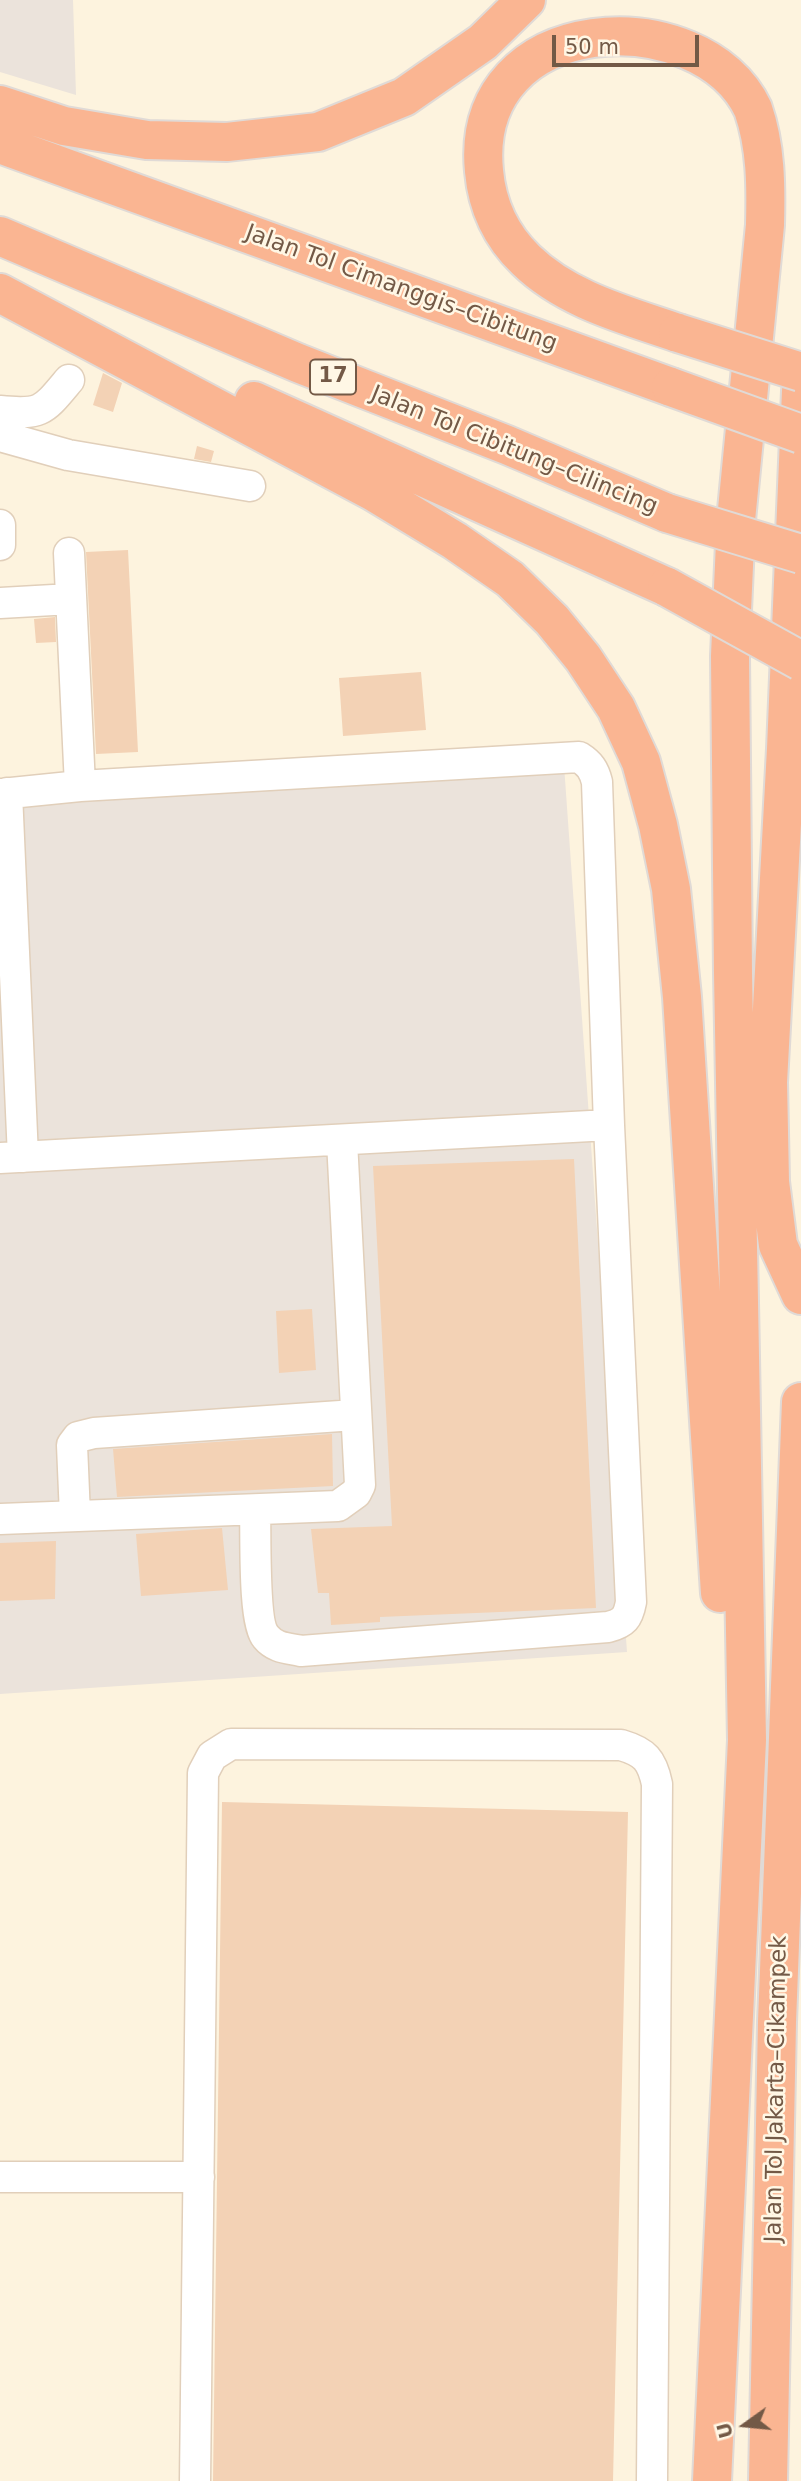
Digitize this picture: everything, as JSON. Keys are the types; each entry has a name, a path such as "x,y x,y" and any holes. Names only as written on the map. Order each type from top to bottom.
{"highway":[{"path":"483,42 511,0"},
{"path":"0,105 64,126 147,141 227,142 318,132 404,97 483,42 526,0"},
{"path":"712,2481 747,1740 730,656 736,520 765,225 766,178 762,143 752,107 732,73 708,48 680,32 646,24 618,22 562,34 537,47 518,65 503,86 492,108 485,132 485,186 494,214 513,246 551,280 615,312 678,333 801,372"},
{"name":"Jalan Tol Cimanggis–Cibitung","path":"0,144 801,434"},
{"name":"Jalan Tol Cibitung–Cilincing","path":"0,236 310,368 507,445 667,513 801,554"},
{"path":"0,287 667,587 801,661"},
{"path":"0,293 376,493 455,541 510,579 552,620 583,658 616,708 641,762 659,825 671,889 682,997 727,1707 732,2022"},
{"path":"801,391 768,1082 770,1182 778,1245 801,1296"},
{"name":"Jalan Tol Jakarta–Cikampek","path":"768,2481 778,2022 801,1402"},
{"path":"782,2481 801,1979"}],"street":[{"path":"0,411 18,413 41,410 69,380"},
{"path":"0,436 68,455 250,486"},
{"path":"0,525 0,545"},
{"path":"69,552 80,786"},
{"path":"0,603 71,598"},
{"path":"255,1510 258,1614 263,1634 275,1646 301,1651 608,1627 622,1624 628,1616 631,1602 595,772 579,757 80,786 4,793 12,1157 609,1125"},
{"path":"0,1519 338,1506 356,1493 360,1485 342,1141"},
{"path":"75,1516 72,1445 78,1437 94,1433 355,1415"},
{"path":"195,2481 203,1773 212,1756 232,1744 621,1745 637,1749 653,1764 657,1784 652,2481"},
{"path":"0,2177 199,2177"}],"shaded area":[{"path":"0,0 73,0 76,95 0,72"},
{"path":"564,765 627,1652 0,1694 0,803"}],"building":[{"path":"103,373 122,383 113,412 93,405"},
{"path":"197,446 214,451 211,462 194,459"},
{"path":"128,550 138,752 96,754 86,552"},
{"path":"55,617 56,642 36,643 34,619"},
{"path":"421,672 426,730 343,736 339,678"},
{"path":"574,1159 596,1608 380,1617 380,1622 331,1625 329,1593 318,1593 311,1529 392,1526 373,1166"},
{"path":"312,1309 316,1370 279,1373 276,1311"},
{"path":"332,1434 333,1486 117,1497 113,1449"},
{"path":"222,1528 228,1590 141,1596 136,1534"},
{"path":"56,1541 55,1599 0,1601 0,1543"},
{"path":"222,1802 628,1812 613,2481 213,2481"}]}
